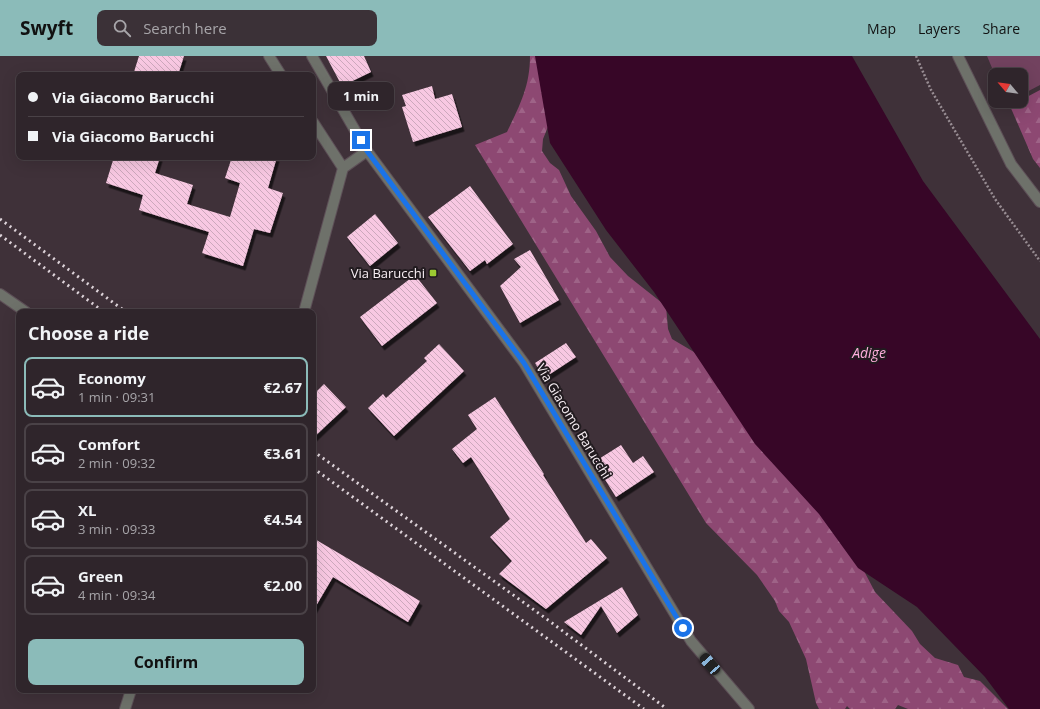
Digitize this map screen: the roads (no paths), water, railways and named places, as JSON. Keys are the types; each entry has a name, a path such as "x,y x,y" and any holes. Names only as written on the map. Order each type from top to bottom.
{"street":[{"path":"269,56 279,72"},
{"name":"Via Giacomo Barucchi","path":"312,56 367,151 524,363 691,641 749,709"},
{"path":"958,56 1012,164 1040,202"},
{"path":"316,127 343,168"},
{"path":"305,309 343,168 367,151"},
{"path":"0,294 22,309"},
{"path":"125,709 130,693"}],"water":[{"name":"Adige","path":"535,56 852,56 923,181 1040,339 1040,709 1009,709 985,677 917,607 858,568 819,514 755,444 654,292 606,230 550,143"}],"railway":[{"path":"0,219 122,309"},
{"path":"0,235 100,309"},
{"path":"316,453 548,620 667,709"},
{"path":"316,470 644,709"}],"place":[{"name":"Via Barucchi","path":"433,273"}]}
